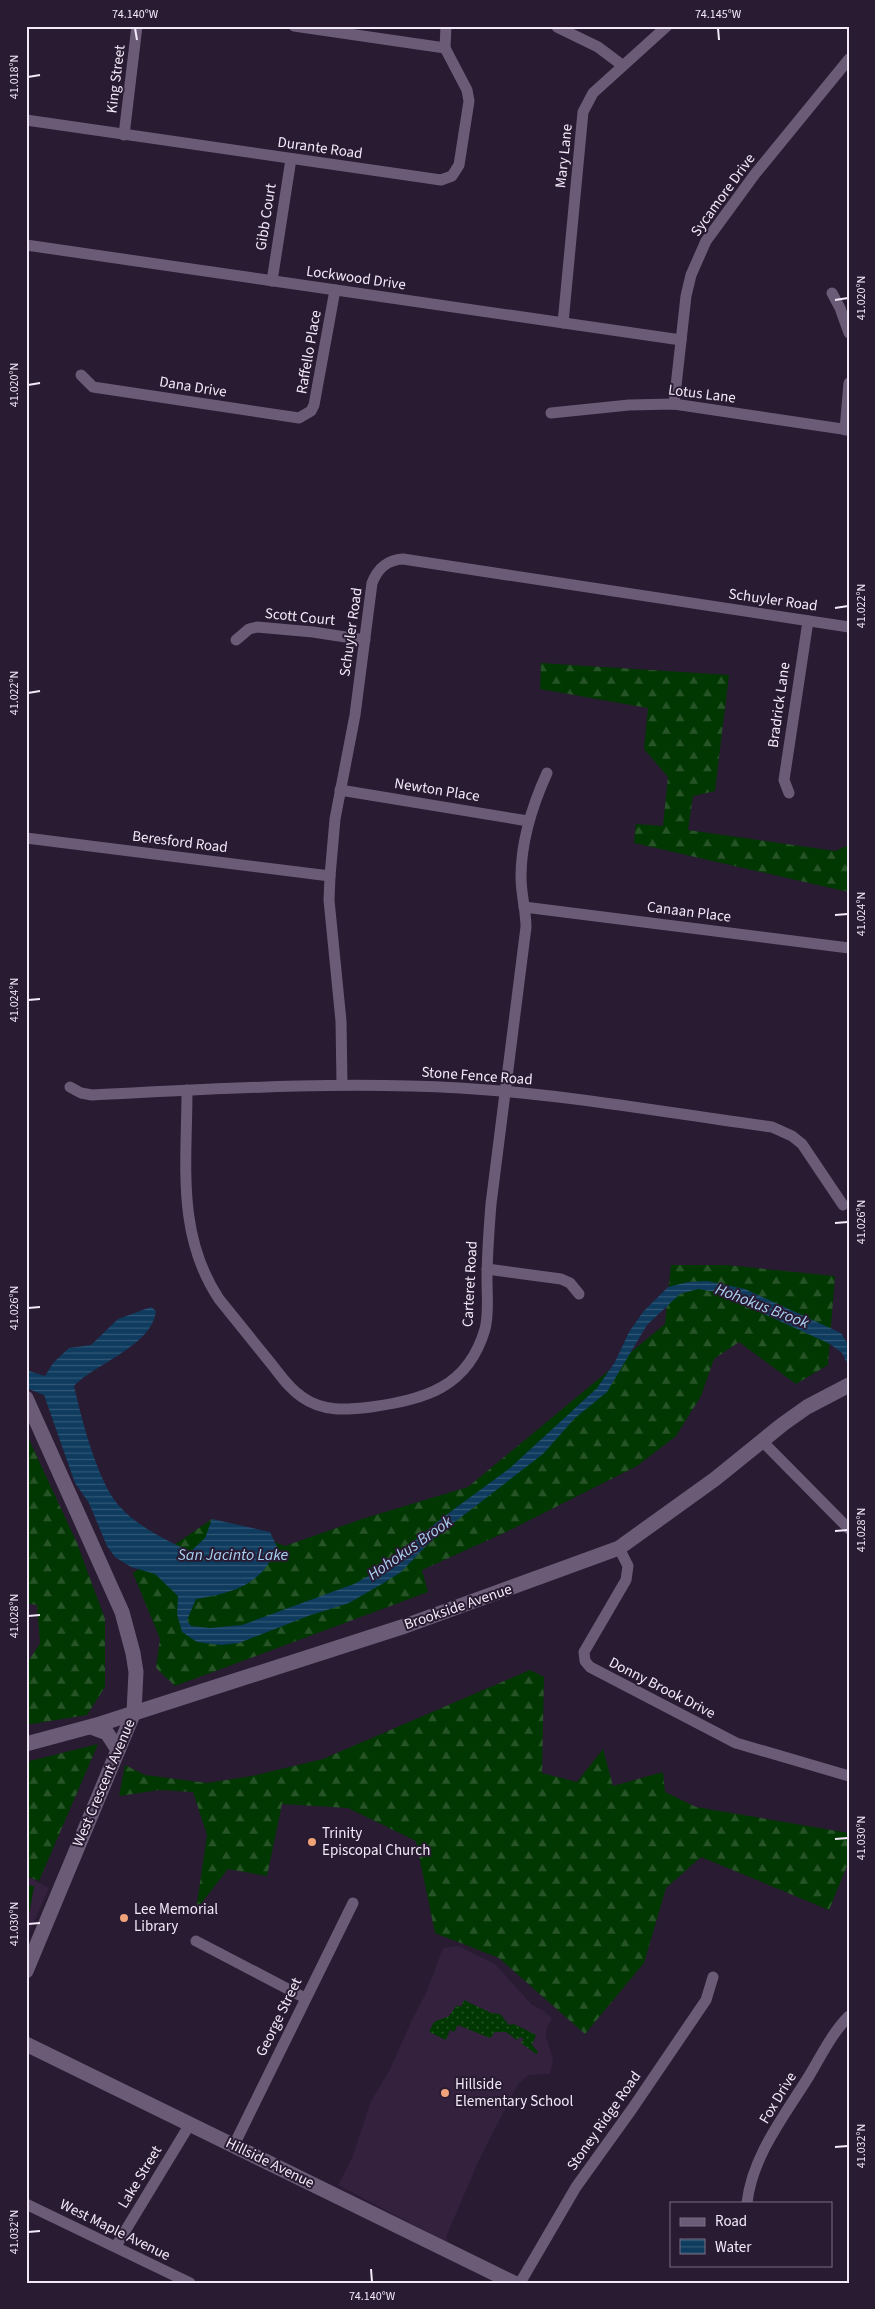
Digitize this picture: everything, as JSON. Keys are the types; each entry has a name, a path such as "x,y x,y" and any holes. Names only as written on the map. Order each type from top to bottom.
{"main road":[{"name":"Brookside Avenue","path":"26,1744 91,1727 405,1626 619,1548 694,1495 762,1440 807,1407 849,1385"},
{"name":"West Crescent Avenue","path":"26,1398 122,1612 134,1663 134,1712 26,1971"},
{"path":"91,1727 107,1733 118,1750"},
{"name":"Hillside Avenue","path":"26,2044 514,2283"}],"street":[{"name":"King Street","path":"124,134 137,26"},
{"path":"294,26 445,48 446,26"},
{"name":"Mary Lane","path":"563,323 583,112 593,93 667,26"},
{"path":"557,27 598,47 622,65"},
{"name":"Durante Road","path":"26,120 440,180 452,176 459,165 469,101 467,90 445,48"},
{"name":"Sycamore Drive","path":"674,404 686,296 692,275 706,241 755,174 849,59"},
{"name":"Gibb Court","path":"272,281 290,159"},
{"name":"Lockwood Drive","path":"26,245 681,340"},
{"name":"Raffello Place","path":"306,415 314,405 335,290"},
{"path":"832,293 849,333"},
{"name":"Dana Drive","path":"81,375 93,387 292,418 306,415"},
{"path":"847,430 849,383"},
{"name":"Lotus Lane","path":"551,413 629,405 674,404 847,430"},
{"name":"Schuyler Road","path":"342,1084 341,1021 330,900 330,876 340,790 355,715 375,575 388,562 403,559 849,627"},
{"name":"Bradrick Lane","path":"789,793 784,780 808,620"},
{"name":"Scott Court","path":"236,640 241,634 257,627 313,632 365,640"},
{"name":"Carteret Road","path":"187,1090 187,1209 189,1230 200,1266 219,1299 291,1388 311,1403 338,1410 408,1402 424,1397 451,1381 471,1359 485,1329 491,1204 526,928 521,878 528,821 547,772"},
{"name":"Newton Place","path":"340,790 528,821"},
{"name":"Beresford Road","path":"26,838 330,876"},
{"name":"Canaan Place","path":"524,907 849,948"},
{"name":"Stone Fence Road","path":"70,1086 92,1095 342,1084 506,1092 782,1130 802,1144 843,1205"},
{"path":"487,1269 562,1279 570,1283 579,1294"},
{"path":"762,1440 849,1529"},
{"name":"Donny Brook Drive","path":"619,1548 628,1566 626,1580 584,1652 585,1661 590,1667 736,1743 849,1776"},
{"name":"George Street","path":"234,2145 353,1903"},
{"path":"196,1942 305,1998"},
{"name":"Stoney Ridge Road","path":"520,2283 576,2186 632,2109 706,2000 713,1977"},
{"name":"Fox Drive","path":"747,2202 749,2186 766,2146 834,2035 849,2016"},
{"name":"Lake Street","path":"116,2246 190,2124"},
{"name":"West Maple Avenue","path":"26,2204 190,2283"}],"shaded area":[{"path":"26,1876 49,1888 26,1939"},
{"name":"Hillside Elementary School","path":"458,1946 495,1964 532,2005 544,2011 552,2019 547,2027 546,2036 553,2059 550,2074 529,2075 518,2084 479,2160 446,2237 448,2243 338,2185 352,2158 371,2101 389,2071 426,1993 443,1948"}],"green space":[{"path":"541,663 729,675 715,791 693,796 688,830 835,851 849,845 849,892 634,843 636,824 663,826 668,777 644,749 648,708 540,689"},
{"path":"671,1265 726,1265 835,1276 828,1365 796,1384 739,1342 714,1359 701,1396 676,1436 637,1466 506,1532 422,1570 428,1592 175,1686 156,1668 160,1639 133,1573 212,1519 285,1546 362,1519 468,1487 665,1324"},
{"path":"26,1433 77,1543 105,1619 105,1687 87,1715 26,1725 26,1665 40,1643 37,1605 26,1603"},
{"path":"530,1670 544,1677 542,1773 577,1782 603,1749 613,1786 663,1772 665,1792 696,1807 849,1833 849,1861 829,1910 701,1857 666,1888 644,1963 585,2034 499,1958 435,1933 416,1841 348,1808 282,1804 267,1876 228,1869 196,1910 207,1835 193,1792 159,1790 119,1796 125,1765 145,1775 207,1783 252,1776 323,1759"},
{"path":"98,1744 39,1881 26,1876 26,1762"},
{"path":"26,1885 34,1886 28,1921 26,1921"},
{"path":"464,2000 491,2013 500,2014 509,2025 514,2024 536,2035 532,2045 538,2052 536,2054 521,2043 524,2039 520,2037 517,2040 506,2032 495,2032 490,2038 458,2025 454,2032 450,2030 446,2040 429,2032 434,2022 449,2016 457,2005 461,2007"}],"water":[{"path":"707,1281 745,1289 841,1333 849,1346 849,1367 842,1353 830,1344 716,1292 698,1289 680,1294 647,1325 607,1392 575,1418 543,1454 434,1538 401,1572 349,1603 308,1616 239,1643 221,1645 197,1642 182,1632 177,1614 178,1596 155,1574 131,1567 115,1557 107,1546 89,1503 75,1483 44,1395 26,1388 26,1370 45,1376 53,1363 69,1348 91,1345 118,1319 151,1307 156,1311 152,1323 145,1334 122,1353 74,1386 89,1444 106,1487 113,1498 137,1522 170,1542 191,1551 205,1538 212,1519 270,1532 277,1547 271,1560 255,1579 223,1594 196,1599 187,1620 191,1626 210,1628 242,1625 354,1584 377,1571 442,1518 510,1468 597,1388 615,1362 629,1332 643,1312 668,1287 688,1282"}],"place":[{"name":"Trinity Episcopal Church","path":"312,1842"},
{"name":"Lee Memorial Library","path":"124,1918"},
{"name":"Hillside Elementary School","path":"445,2093"}],"water label":[{"name":"Hohokus Brook","path":"762,1306"},
{"name":"Hohokus Brook","path":"410,1548"},
{"name":"San Jacinto Lake","path":"233,1555"}]}
